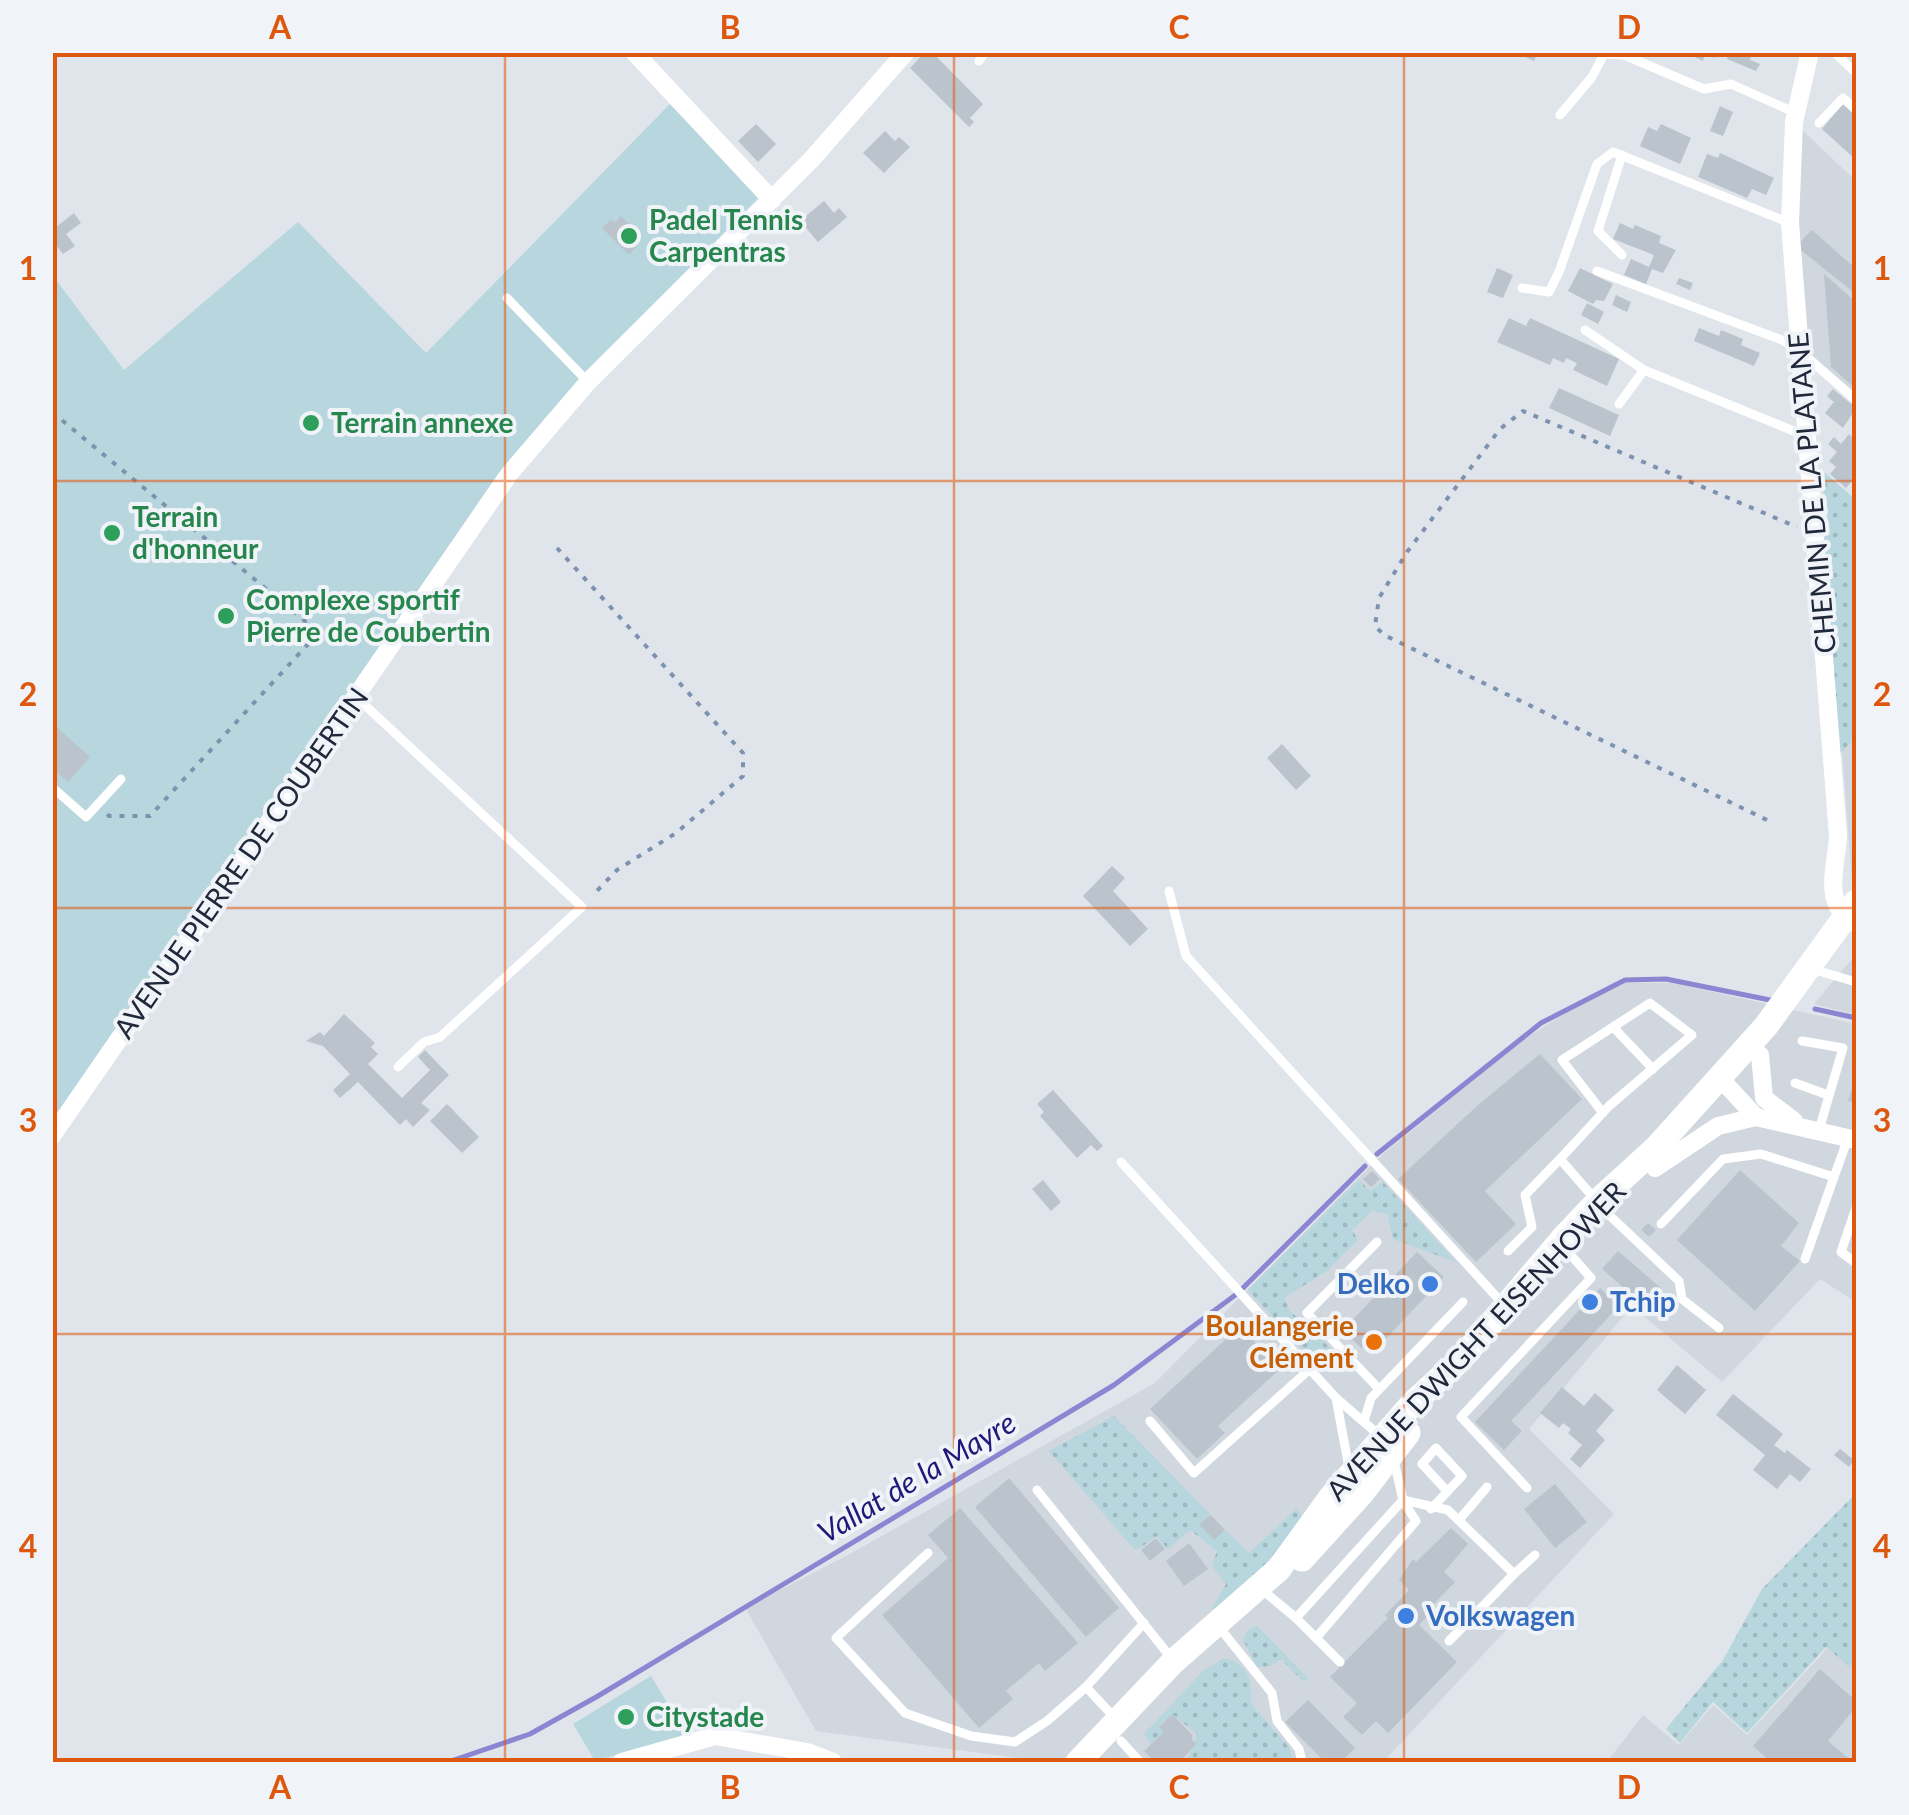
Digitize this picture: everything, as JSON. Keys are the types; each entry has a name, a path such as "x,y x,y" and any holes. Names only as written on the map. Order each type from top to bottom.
{"main road":[{"name":"AVENUE DWIGHT EISENHOWER","path":"1724,1082 1760,1055 1854,918"},
{"name":"AVENUE DWIGHT EISENHOWER","path":"1103,1762 1119,1731 1174,1661 1279,1569 1380,1437 1461,1359 1604,1206 1656,1158 1817,971"},
{"name":"AVENUE DWIGHT EISENHOWER","path":"1078,1762 1119,1731 1328,1531 1380,1437 1569,1253 1604,1206"}],"street":[{"path":"634,52 772,200"},
{"name":"AVENUE PIERRE DE COUBERTIN","path":"52,1136 510,473 588,382 772,200 906,52"},
{"name":"CHEMIN DE LA PLATANE","path":"1810,52 1796,113 1790,223 1838,836 1833,899 1854,918"},
{"path":"1760,1055 1764,1098"},
{"path":"1724,1082 1764,1098 1799,1124"},
{"path":"1724,1082 1756,1116"},
{"path":"1656,1158 1718,1126 1756,1116 1852,1139"},
{"path":"623,1762 714,1736 806,1752 833,1762"}],"lane":[{"path":"1834,52 1856,73"},
{"path":"1560,115 1592,77 1604,54 1624,55 1704,89 1731,84 1796,113"},
{"path":"1818,123 1843,98 1856,110"},
{"path":"1522,288 1549,292 1597,164 1613,152 1790,223"},
{"path":"1622,155 1598,231 1622,254"},
{"path":"1597,272 1782,340 1856,400"},
{"path":"507,298 588,382"},
{"path":"1585,330 1644,370 1807,437"},
{"path":"1619,404 1644,370"},
{"path":"356,696 582,907 440,1037 424,1042 398,1067"},
{"path":"52,787 86,817 121,778"},
{"path":"1169,891 1186,956 1506,1307"},
{"path":"1817,971 1855,980"},
{"path":"1508,1251 1532,1227 1525,1195 1603,1113 1692,1036 1650,1002 1562,1060 1603,1113"},
{"path":"1656,1158 1657,1132 1746,1034 1766,1026"},
{"path":"1613,1027 1653,1069"},
{"path":"1802,1040 1843,1048 1819,1130"},
{"path":"1795,1083 1828,1095"},
{"path":"1805,1259 1852,1139"},
{"path":"1661,1224 1723,1159 1761,1154 1834,1177"},
{"path":"1560,1158 1679,1281 1682,1299 1718,1328"},
{"path":"1121,1162 1336,1398 1380,1437"},
{"path":"1856,1208 1841,1252 1856,1262"},
{"path":"1377,1242 1307,1313 1380,1389"},
{"path":"1527,1488 1460,1417 1590,1278 1569,1253"},
{"path":"1316,1638 1416,1521 1403,1500 1380,1437 1371,1398 1463,1302"},
{"path":"1150,1421 1194,1473 1310,1370"},
{"path":"1336,1398 1350,1473"},
{"path":"1431,1508 1462,1476 1436,1448 1422,1464 1447,1491"},
{"path":"1459,1520 1488,1487"},
{"path":"1037,1490 1174,1661"},
{"path":"1403,1500 1448,1510 1514,1574"},
{"path":"1296,1618 1403,1500"},
{"path":"928,1553 836,1638 906,1713 970,1736 1015,1742 1086,1687 1144,1624"},
{"path":"1449,1641 1535,1555"},
{"path":"1266,1594 1340,1662"},
{"path":"1223,1632 1272,1693 1277,1720 1299,1749 1302,1762"},
{"path":"1086,1687 1140,1762"}],"path":[{"path":"1767,820 1384,635 1375,626 1379,598 1407,552 1500,429 1524,411 1816,533"},
{"path":"52,412 305,622 309,643 150,816 109,816 98,804"},
{"path":"557,548 743,753 743,776 676,832 617,870 582,907"}],"shaded area":[{"name":"Complexe sportif Pierre de Coubertin","path":"670,104 759,197 588,371 497,475 53,1127 53,276 124,370 298,222 426,353"},
{"path":"1801,129 1856,181 1856,405 1810,365 1796,246"},
{"path":"1816,465 1856,500 1856,736 1840,754 1823,549 1828,512"},
{"path":"1856,732 1856,1015 1814,1004 1852,959 1852,882 1842,749"},
{"path":"1625,983 1674,983 1856,1024 1856,1302 1820,1279 1722,1382 1632,1306 1529,1429 1614,1514 1386,1759 1388,1762 1048,1762 816,1731 745,1608 848,1555 1155,1383 1377,1159 1523,1040 1588,999"},
{"path":"1359,1180 1370,1191 1383,1182 1456,1262 1393,1239 1387,1214 1372,1211 1352,1230 1358,1240 1327,1271 1284,1298 1290,1311 1338,1355 1320,1368 1248,1290"},
{"path":"1114,1416 1211,1515 1199,1524 1215,1539 1225,1530 1249,1553 1297,1508 1304,1520 1221,1614 1212,1608 1226,1584 1212,1566 1217,1551 1190,1530 1168,1549 1156,1536 1134,1549 1049,1451"},
{"path":"1856,1493 1856,1672 1826,1647 1747,1733 1713,1702 1680,1743 1666,1729 1723,1660 1762,1589"},
{"path":"1856,1607 1856,1762 1607,1762 1643,1715 1679,1745 1713,1705 1747,1735 1824,1652"},
{"path":"1256,1626 1309,1679 1303,1681 1281,1659 1271,1666 1257,1667 1243,1640 1248,1630"},
{"path":"1224,1658 1244,1669 1250,1681 1251,1704 1289,1747 1294,1762 1289,1758 1284,1762 1186,1762 1197,1734 1172,1714 1159,1726 1164,1732 1151,1744 1144,1734 1204,1670"},
{"path":"651,1676 686,1734 595,1761 573,1724"}],"building":[{"path":"925,52 932,52 983,104 970,118 974,122 969,127 910,68"},
{"path":"1514,52 1538,52 1534,61"},
{"path":"1684,52 1718,52 1715,58 1705,54 1703,61"},
{"path":"1729,52 1753,52 1750,60 1760,64 1756,71 1727,59"},
{"path":"1843,104 1856,115 1856,160 1822,129"},
{"path":"1720,106 1733,112 1723,136 1710,131"},
{"path":"756,124 776,144 758,162 738,141"},
{"path":"1661,124 1691,138 1680,164 1640,146 1648,127 1657,131"},
{"path":"885,131 895,141 899,137 910,147 884,173 863,153"},
{"path":"1720,153 1774,178 1766,195 1752,189 1747,198 1698,177 1707,154 1718,158"},
{"path":"824,201 834,213 839,208 847,217 818,242 800,221"},
{"path":"74,213 81,223 66,234 75,246 63,254 52,240 52,222 56,227"},
{"path":"621,216 637,232 631,238 638,245 629,255 602,228"},
{"path":"1620,223 1661,236 1659,243 1676,250 1663,273 1652,269 1646,284 1624,275 1631,259 1649,267 1654,255 1613,239"},
{"path":"1812,230 1856,269 1856,294 1798,248"},
{"path":"1497,268 1513,275 1503,298 1487,292"},
{"path":"1580,268 1613,284 1604,301 1596,300 1593,304 1568,291"},
{"path":"1824,274 1856,302 1856,389 1831,367"},
{"path":"1679,278 1693,283 1690,290 1676,284"},
{"path":"1616,295 1631,302 1627,312 1612,305"},
{"path":"1587,303 1604,312 1598,324 1581,315"},
{"path":"1509,318 1526,326 1530,318 1619,359 1607,386 1573,370 1577,363 1566,358 1564,363 1553,358 1550,365 1497,342"},
{"path":"1699,328 1719,336 1721,330 1743,339 1741,345 1760,353 1754,366 1694,341"},
{"path":"1559,388 1619,415 1610,436 1549,408"},
{"path":"1833,389 1856,408 1843,428 1825,413 1834,402 1827,396"},
{"path":"1849,434 1856,441 1856,457 1851,464 1856,476 1846,488 1830,474 1836,467 1829,461 1837,452 1828,444 1834,437 1841,444"},
{"path":"52,723 90,757 68,782 52,768"},
{"path":"1282,744 1311,776 1296,790 1267,758"},
{"path":"1112,866 1125,878 1113,891 1148,929 1130,946 1083,896"},
{"path":"344,1014 375,1043 371,1047 378,1054 368,1064 402,1098 430,1070 418,1057 425,1050 449,1075 421,1103 430,1110 413,1127 406,1119 400,1125 358,1082 340,1098 333,1090 350,1074 323,1046 306,1041 320,1032 324,1036"},
{"path":"1540,1054 1582,1099 1485,1191 1516,1224 1476,1262 1398,1179"},
{"path":"1856,1077 1856,1103 1848,1101"},
{"path":"1053,1090 1103,1146 1097,1151 1091,1145 1077,1158 1040,1116 1044,1112 1037,1104"},
{"path":"447,1104 479,1137 462,1153 430,1121"},
{"path":"1740,1170 1799,1223 1781,1246 1800,1261 1755,1311 1677,1240"},
{"path":"1372,1171 1380,1179 1371,1187 1363,1179"},
{"path":"1043,1180 1061,1202 1051,1211 1032,1189"},
{"path":"1648,1223 1656,1230 1649,1237 1641,1230"},
{"path":"1618,1251 1661,1288 1645,1306 1602,1269"},
{"path":"1417,1252 1444,1277 1378,1347 1361,1348 1343,1330"},
{"path":"1600,1288 1619,1306 1511,1421 1522,1431 1504,1450 1475,1422"},
{"path":"1250,1317 1257,1325 1247,1334 1280,1369 1218,1426 1225,1433 1197,1459 1150,1409"},
{"path":"1677,1365 1706,1390 1685,1414 1657,1390"},
{"path":"1562,1387 1584,1406 1595,1393 1614,1410 1596,1431 1605,1440 1580,1468 1570,1459 1582,1445 1568,1433 1571,1429 1563,1423 1559,1428 1540,1413"},
{"path":"1733,1394 1783,1434 1774,1445 1811,1469 1800,1482 1790,1474 1777,1489 1753,1470 1765,1455 1716,1415"},
{"path":"1840,1449 1854,1460 1849,1467 1834,1455"},
{"path":"1009,1478 1119,1608 1086,1637 975,1507"},
{"path":"1555,1484 1587,1522 1555,1548 1524,1509"},
{"path":"960,1508 1078,1643 1045,1671 1039,1663 1006,1691 1013,1699 979,1728 882,1615 948,1558 928,1535"},
{"path":"1211,1515 1225,1530 1214,1540 1199,1524"},
{"path":"1451,1528 1468,1544 1444,1572 1455,1582 1419,1625 1457,1662 1388,1733 1376,1721 1362,1735 1343,1717 1357,1703 1330,1677 1388,1618 1385,1615 1409,1590 1399,1580 1413,1559 1416,1562"},
{"path":"1156,1538 1165,1549 1150,1561 1141,1550"},
{"path":"1189,1543 1208,1569 1184,1586 1166,1561"},
{"path":"1820,1669 1856,1701 1856,1707 1828,1741 1853,1762 1771,1762 1753,1746"},
{"path":"1308,1700 1355,1748 1341,1762 1325,1762 1285,1722"},
{"path":"1172,1714 1196,1744 1180,1762 1155,1762 1144,1751 1164,1732 1159,1727"}],"waterway":[{"name":"Vallat de la Mayre","path":"1377,1154 1541,1023 1625,980 1666,979 1775,1001"},
{"name":"Vallat de la Mayre","path":"1815,1009 1856,1018"},
{"name":"Vallat de la Mayre","path":"448,1762 530,1734 598,1696 1114,1385 1238,1293 1365,1166"}],"place":[{"name":"Padel Tennis Carpentras","path":"629,236"},
{"name":"Terrain annexe","path":"311,423"},
{"name":"Terrain d'honneur","path":"112,533"},
{"name":"Complexe sportif Pierre de Coubertin","path":"226,616"},
{"name":"Delko","path":"1430,1284"},
{"name":"Tchip","path":"1590,1302"},
{"name":"Boulangerie Clément","path":"1374,1342"},
{"name":"Volkswagen","path":"1406,1616"},
{"name":"Citystade","path":"626,1717"}]}
